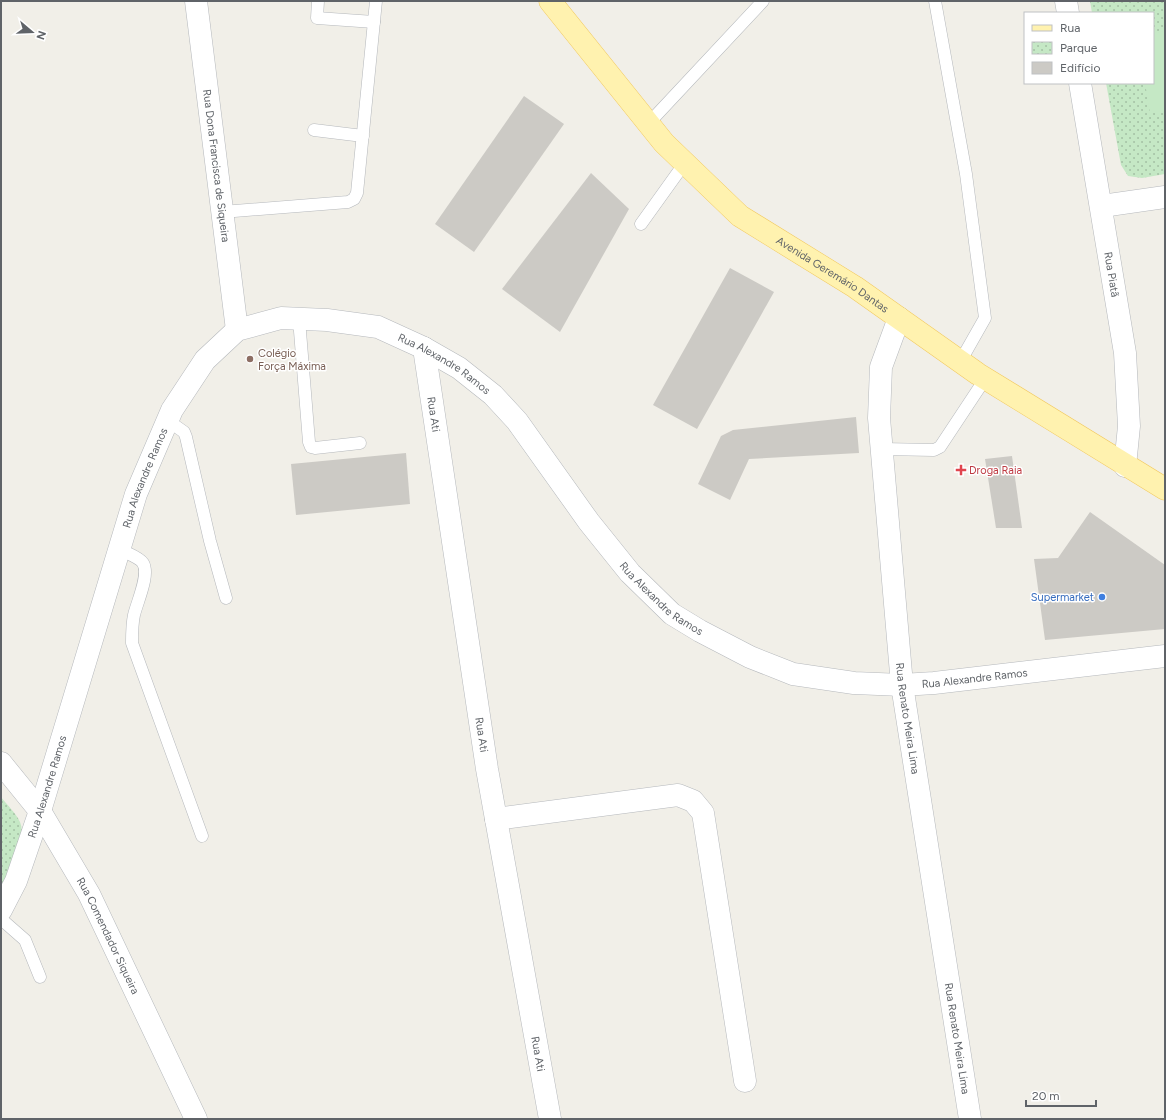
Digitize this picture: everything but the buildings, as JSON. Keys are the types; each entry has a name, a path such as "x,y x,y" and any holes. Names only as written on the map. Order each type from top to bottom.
{"main road":[{"name":"Avenida Geremário Dantas","path":"559,4 648,124 684,164 740,216 848,283 985,379 1125,466 1165,489"}],"street":[{"name":"Rua Dona Francisca de Siqueira","path":"196,1 237,330"},
{"path":"1066,1 1068,12"},
{"name":"Rua Piatã","path":"1080,84 1102,206 1125,354 1129,426 1125,466"},
{"path":"1102,206 1165,197"},
{"name":"Rua Alexandre Ramos","path":"1,910 16,881 40,811 136,494 167,420 205,360 237,330 281,318 299,320 327,320 378,327 424,348 459,368 493,395 517,420 589,522 630,572 672,614 750,657 793,674 854,683 934,683 1165,656"},
{"name":"Rua Renato Meira Lima","path":"899,318 881,367 879,418 902,684 970,1119"},
{"name":"Rua Ati","path":"424,348 487,769 550,1119"},
{"name":"Rua Comendador Siqueira","path":"1,763 40,811 89,894 196,1119"},
{"path":"496,819 678,795 693,801 703,813 745,1081"}],"lane":[{"path":"318,1 317,18 374,22"},
{"path":"222,212 348,202 354,199 357,193 376,1"},
{"path":"648,124 762,1"},
{"path":"936,1 966,174 984,318 960,362"},
{"path":"314,130 363,136"},
{"path":"640,224 684,164"},
{"path":"299,320 309,442 311,447 315,448 360,442"},
{"path":"882,449 934,450 940,447 985,379"},
{"path":"167,420 184,432 186,437 210,541 226,598"},
{"path":"119,549 142,562 146,568 134,614 132,643 202,836"},
{"path":"1,919 25,940 40,977"}],"green space":[{"path":"1090,1 1165,1 1165,174 1142,178 1128,176 1121,165 1106,84 1154,84 1154,12 1092,12"},
{"path":"1165,31 1165,110 1150,113 1145,84 1154,84 1154,33"},
{"path":"1,797 14,812 20,822 22,839 17,856 1,887"}],"place":[{"name":"Colégio Força Máxima","path":"250,359"},
{"name":"Droga Raia","path":"961,470"},
{"name":"Supermarket","path":"1102,597"}]}
